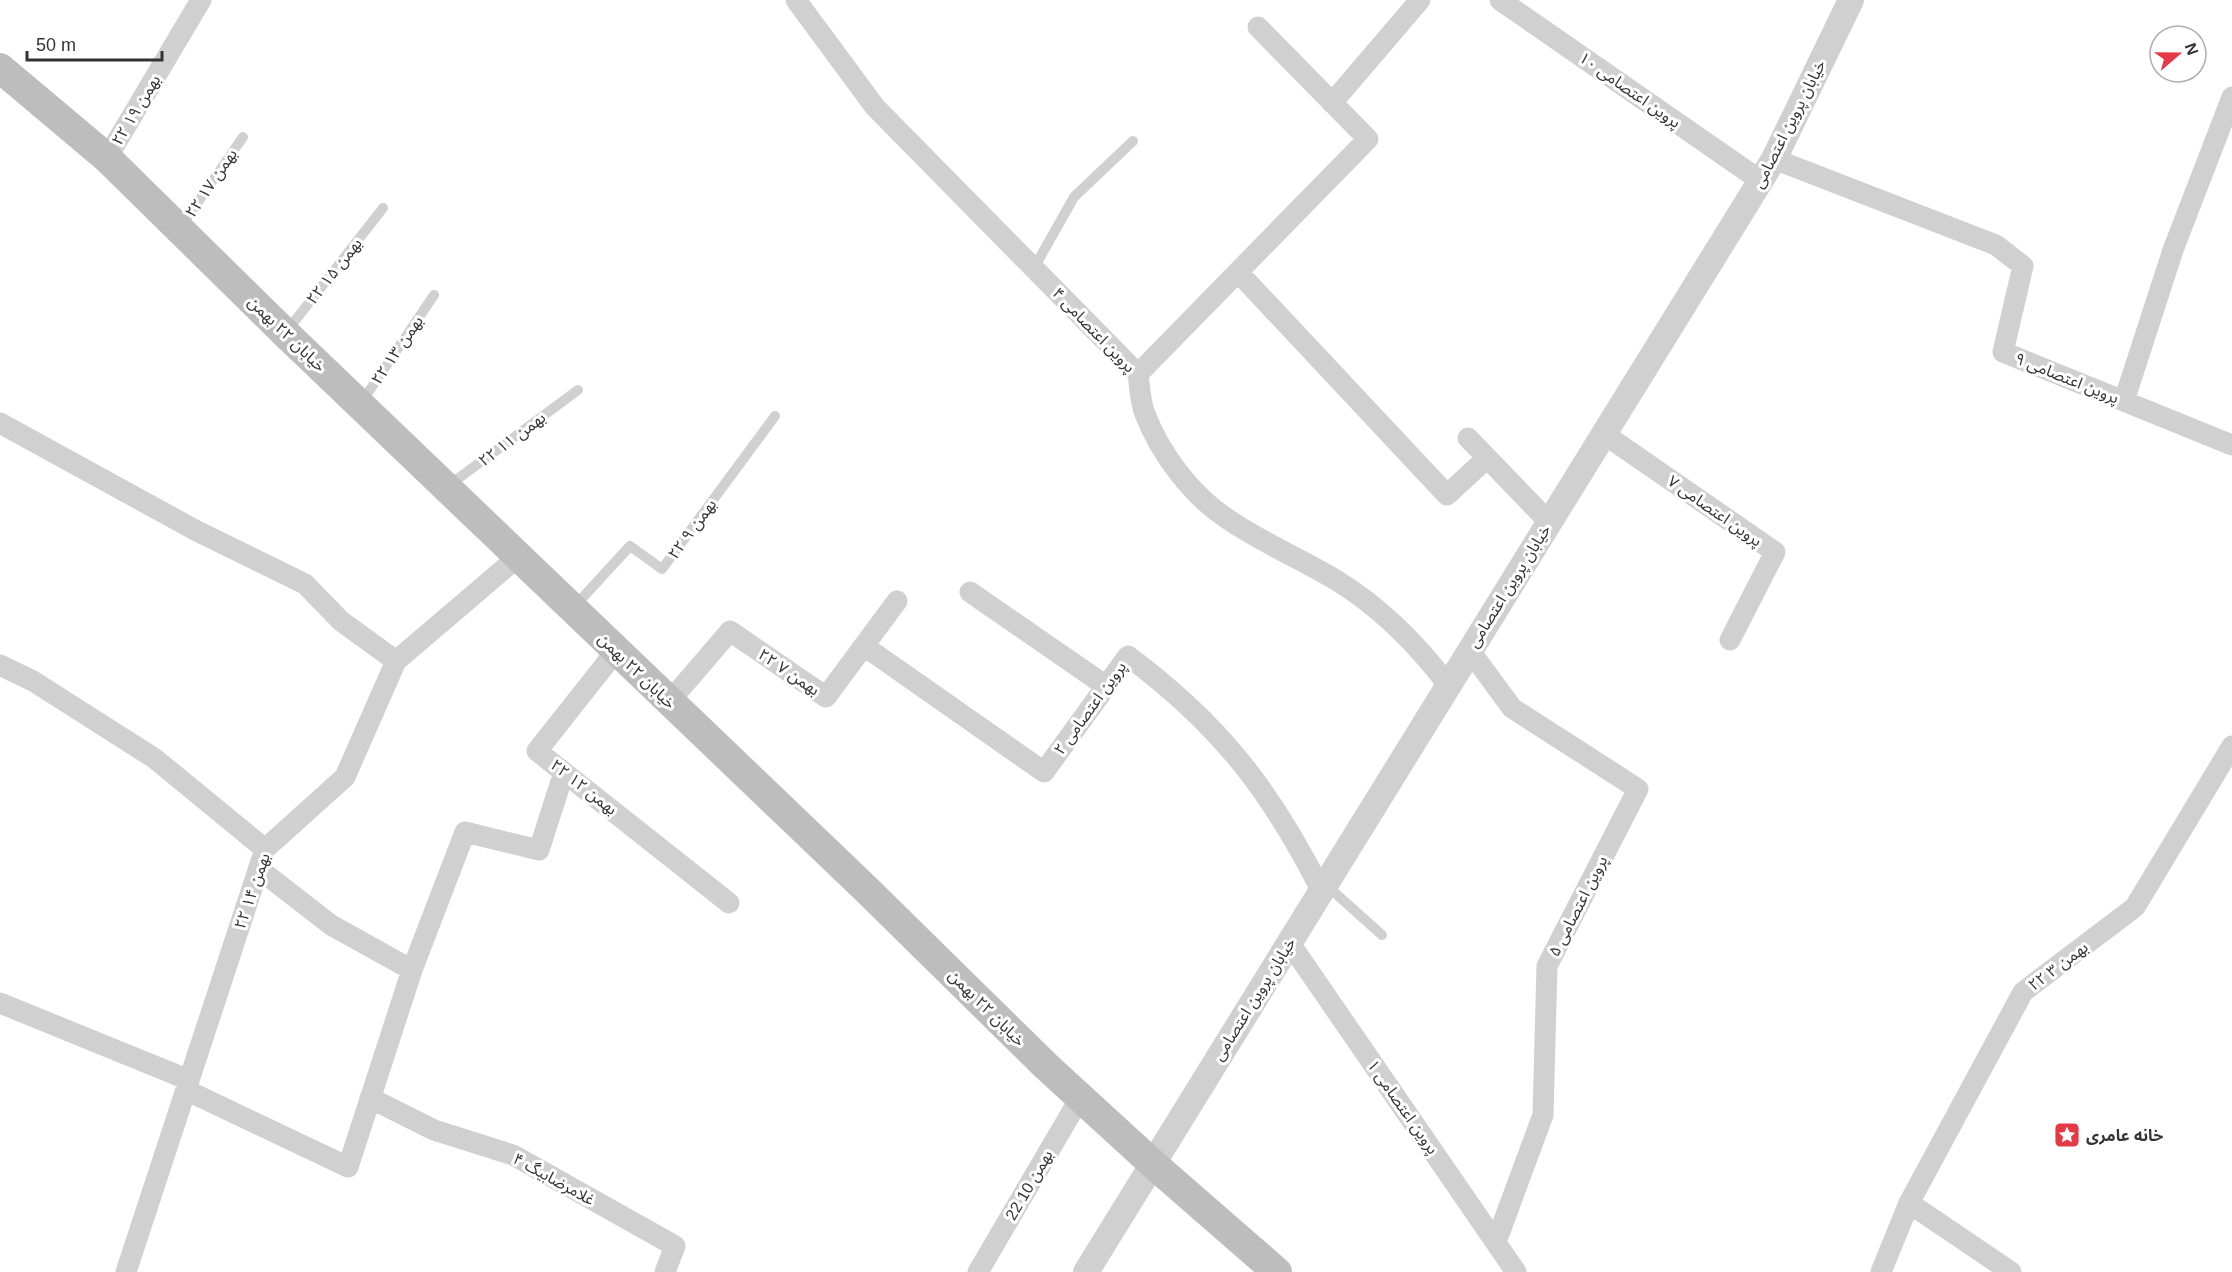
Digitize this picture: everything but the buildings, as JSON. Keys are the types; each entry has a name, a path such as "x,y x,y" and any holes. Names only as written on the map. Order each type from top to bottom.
{"main road":[{"name":"خیابان ۲۲ بهمن","path":"0,68 107,158 285,333 1080,1098 1277,1272"}],"street":[{"name":"۲۲ بهمن ۱۹","path":"107,158 201,0"},
{"name":"پروین اعتصامی ۴","path":"796,0 874,106 1138,374 1144,413 1165,453 1193,489 1227,519 1337,580 1384,615 1425,655 1448,685"},
{"path":"1332,103 1420,0"},
{"name":"پروین اعتصامی ۱۰","path":"1500,0 1761,181"},
{"name":"خیابان پروین اعتصامی","path":"1086,1272 1761,181 1774,159 1851,0"},
{"path":"1138,374 1368,139 1258,27"},
{"path":"2124,401 2173,250 2232,97"},
{"name":"پروین اعتصامی ۹","path":"1774,159 1996,245 2023,266 2003,352 2232,445"},
{"path":"1238,272 1447,495 1487,458"},
{"path":"0,423 195,530 305,584 340,621 396,662"},
{"name":"پروین اعتصامی ۷","path":"1604,434 1775,552 1730,640"},
{"path":"1468,438 1549,522"},
{"name":"۲۲ بهمن ۱۴","path":"126,1272 265,849 345,777 396,662 518,558"},
{"path":"970,592 1106,686"},
{"name":"۲۲ بهمن ۷","path":"669,702 730,631 826,697 897,601"},
{"name":"پروین اعتصامی ۲","path":"864,646 1044,772 1128,656 1162,681 1202,717 1238,756 1269,798 1323,887"},
{"name":"۲۲ بهمن ۱۲","path":"616,651 537,751 729,903"},
{"name":"پروین اعتصامی ۵","path":"1470,651 1512,708 1638,789 1547,966 1543,1115 1496,1242"},
{"path":"0,665 33,681 154,758 265,849"},
{"name":"۲۲ بهمن ۳","path":"1881,1272 1910,1203 2023,992 2135,907 2232,746"},
{"path":"0,1003 188,1085 348,1167 412,970 465,832 539,850 564,772"},
{"path":"259,869 331,926 412,970"},
{"name":"پروین اعتصامی ۱","path":"1289,942 1516,1272"},
{"name":"غلامرضابیگ ۴","path":"370,1098 435,1130 513,1155 675,1246 665,1272"},
{"name":"22 بهمن 10","path":"978,1272 1080,1098"},
{"path":"1910,1203 2011,1272"}],"lane":[{"name":"۲۲ بهمن ۱۷","path":"179,229 243,136"},
{"path":"1034,268 1074,197 1133,141"},
{"name":"۲۲ بهمن ۱۵","path":"285,333 383,208"},
{"name":"۲۲ بهمن ‍۱۳","path":"360,405 434,295"},
{"name":"۲۲ بهمن ۱۱","path":"446,488 578,390"},
{"name":"۲۲ بهمن ۹","path":"572,609 630,546 662,569 774,416"},
{"path":"1323,887 1382,935"}],"place":[{"name":"خانه عامری","path":"2067,1135"}]}
